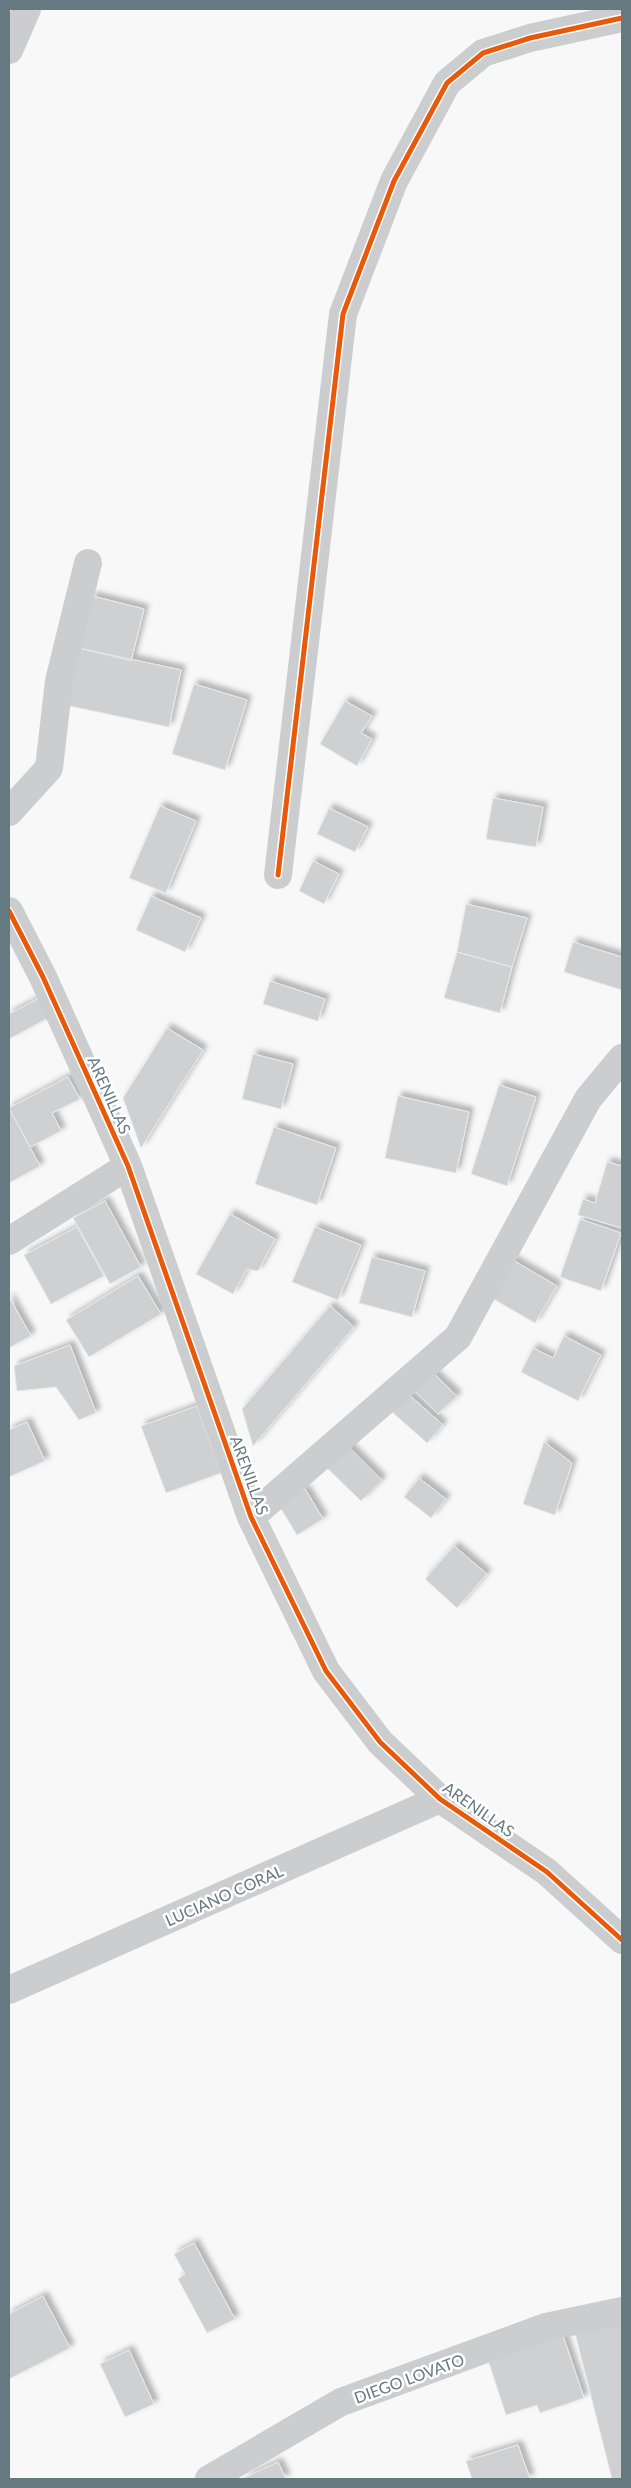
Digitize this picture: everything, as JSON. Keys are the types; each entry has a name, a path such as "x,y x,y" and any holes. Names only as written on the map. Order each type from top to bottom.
{"street":[{"path":"9,50 28,9"},
{"path":"278,875 343,314 394,181 447,83 482,53 530,38 622,18"},
{"path":"9,812 49,768 60,682 88,563"},
{"name":"ARENILLAS","path":"9,911 43,977 128,1166 251,1517 326,1671 380,1742 440,1799 547,1872 622,1940"},
{"path":"251,1517 458,1337 588,1099 622,1058"},
{"path":"9,1241 128,1166"},
{"name":"LUCIANO CORAL","path":"9,1990 440,1799"},
{"name":"DIEGO LOVATO","path":"209,2479 341,2402 546,2327 622,2311"}],"building":[{"path":"92,596 144,609 131,661 79,648"},
{"path":"79,648 181,670 169,727 65,705"},
{"path":"194,684 247,700 225,770 172,754"},
{"path":"345,701 372,716 361,733 372,739 357,766 320,744"},
{"path":"493,798 543,807 536,847 486,839"},
{"path":"160,806 196,821 166,893 129,878"},
{"path":"329,808 368,827 355,852 317,834"},
{"path":"313,861 339,874 324,904 299,891"},
{"path":"151,896 201,918 185,952 136,930"},
{"path":"466,904 527,918 512,967 457,952"},
{"path":"573,942 622,957 622,990 564,972"},
{"path":"457,952 512,967 500,1013 444,998"},
{"path":"270,981 325,999 318,1021 263,1004"},
{"path":"38,999 48,1018 9,1039 9,1014"},
{"path":"167,1028 203,1050 141,1148 123,1098"},
{"path":"253,1054 293,1064 281,1109 242,1099"},
{"path":"68,1077 80,1099 52,1113 61,1131 30,1147 9,1108"},
{"path":"499,1085 536,1097 507,1186 471,1174"},
{"path":"398,1096 469,1112 456,1173 385,1158"},
{"path":"9,1108 40,1166 9,1183"},
{"path":"274,1127 336,1148 317,1205 255,1184"},
{"path":"607,1162 622,1166 622,1228 578,1215 583,1199 595,1203"},
{"path":"105,1201 141,1267 110,1284 73,1218"},
{"path":"230,1214 275,1239 258,1271 247,1269 233,1294 196,1274"},
{"path":"580,1219 621,1233 601,1291 560,1277"},
{"path":"77,1227 104,1276 51,1304 24,1255"},
{"path":"315,1227 361,1245 338,1300 292,1282"},
{"path":"372,1257 425,1271 412,1317 359,1303"},
{"path":"511,1259 557,1286 535,1323 490,1297"},
{"path":"138,1276 161,1314 89,1357 66,1320"},
{"path":"9,1297 31,1336 9,1348"},
{"path":"330,1306 354,1327 253,1446 242,1409"},
{"path":"564,1336 601,1355 578,1401 521,1372 533,1348 553,1358"},
{"path":"70,1345 96,1413 79,1420 56,1387 17,1391 14,1366"},
{"path":"428,1368 457,1396 438,1414 410,1386"},
{"path":"407,1393 443,1425 427,1443 391,1411"},
{"path":"197,1406 221,1473 166,1493 141,1426"},
{"path":"27,1422 45,1461 9,1477 9,1430"},
{"path":"344,1442 382,1480 361,1501 323,1464"},
{"path":"544,1442 572,1463 555,1515 523,1504"},
{"path":"419,1478 446,1499 431,1518 404,1497"},
{"path":"305,1489 323,1519 297,1535 278,1504"},
{"path":"454,1546 487,1574 457,1608 425,1579"},
{"path":"194,2243 235,2319 207,2333 178,2279 185,2274 174,2254"},
{"path":"43,2296 70,2348 9,2379 9,2314"},
{"path":"622,2321 622,2479 612,2479 575,2333"},
{"path":"562,2333 584,2398 540,2413 537,2405 506,2415 487,2357"},
{"path":"129,2350 154,2404 125,2417 100,2364"},
{"path":"518,2445 530,2479 472,2479 466,2461"},
{"path":"278,2462 286,2479 242,2479"}],"cycle path":[{"path":"278,875 343,314 394,181 447,83 483,53 530,38 622,18"},
{"path":"9,911 43,977 128,1166 251,1517 326,1671 380,1742 440,1799 547,1872 622,1940"}]}
